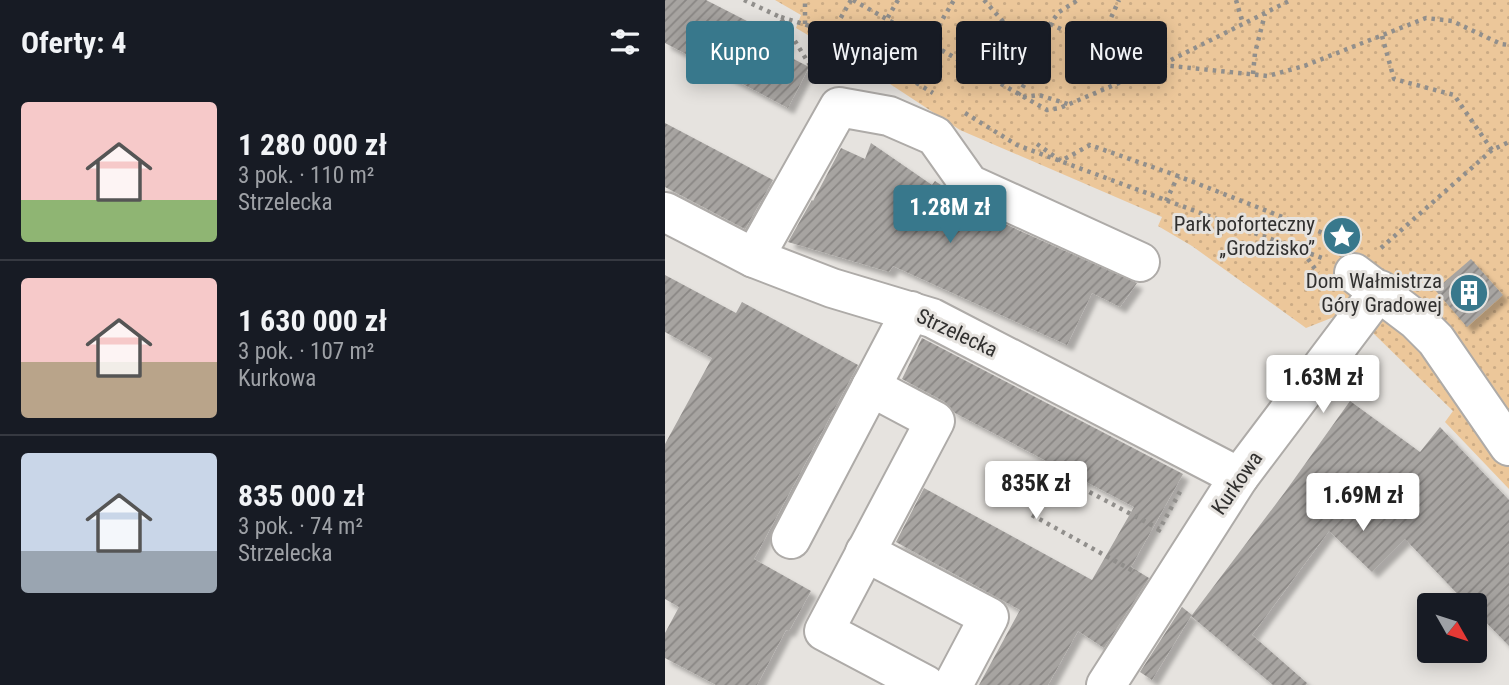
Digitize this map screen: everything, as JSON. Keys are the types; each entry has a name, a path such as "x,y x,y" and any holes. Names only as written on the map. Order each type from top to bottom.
{"street":[{"path":"754,258 839,107 889,116 935,136 969,184 1140,262"},
{"name":"Strzelecka","path":"665,212 754,258 832,288 932,318 1239,477"},
{"path":"1358,286 1416,320 1436,340 1509,446"},
{"name":"Kurkowa","path":"1105,685 1358,286"},
{"path":"791,538 911,312"},
{"path":"871,387 935,421 824,631 926,685"},
{"path":"865,552 989,617 953,685"}],"path":[{"path":"744,0 780,17 808,25"},
{"path":"804,24 805,0"},
{"path":"839,21 852,0 886,20 898,0"},
{"path":"942,21 954,0"},
{"path":"984,0 1002,21"},
{"path":"1051,23 1059,12 1078,0"},
{"path":"1051,24 1087,41 1105,32 1119,0"},
{"path":"1236,0 1243,24"},
{"path":"1167,62 1291,0"},
{"path":"1253,74 1265,13"},
{"path":"780,17 816,75 809,89"},
{"path":"1167,66 1268,76 1304,66 1426,18 1452,21 1501,44 1509,45"},
{"path":"1382,36 1394,79 1454,95 1492,150"},
{"path":"942,52 1047,110 1069,104 1116,84"},
{"path":"918,84 941,98"},
{"path":"1020,96 1026,84"},
{"path":"1020,96 1039,95 1069,104"},
{"path":"963,111 1017,145 1166,201 1358,286"},
{"path":"1358,286 1492,150 1509,142"},
{"path":"1037,144 1061,161"},
{"path":"1061,161 1090,145 1178,176 1348,243 1358,286"},
{"path":"1166,201 1178,176"},
{"path":"1153,540 1200,456"},
{"path":"1082,488 1159,529"},
{"path":"1032,515 1135,572 1141,561"}],"shaded area":[{"name":"Park poforteczny „Grodzisko”","path":"775,0 1509,0 1509,489 1445,422 1453,411 1371,331 1344,313 1306,328 1192,246 1158,226 1162,217 960,130 890,84 942,84 942,21 808,21 808,35 796,28 801,15"}],"building":[{"path":"665,0 706,0 747,21 686,21 686,54 665,43"},
{"path":"794,59 808,66 788,108 743,84 794,84"},
{"path":"665,123 773,180 745,229 665,187"},
{"path":"871,143 932,185 935,181 944,187 960,204 1137,283 1120,307 1092,293 1067,345 893,266 889,272 788,242 841,148 865,159"},
{"name":"Dom Wałmistrza Góry Gradowej","path":"1471,259 1503,295 1467,327 1435,290"},
{"path":"665,275 736,313 742,302 858,365 754,559 811,591 789,631 786,630 757,685 716,685 665,658 665,633 679,607 665,599 665,444 712,358 665,332"},
{"path":"922,338 1183,474 1131,567 1149,578 1104,648 1078,631 1048,685 979,685 1020,610 896,542 924,488 1092,580 1134,507 955,413 945,402 902,379"},
{"path":"1350,401 1420,452 1440,427 1509,500 1509,646 1487,623 1487,593 1457,593 1405,539 1372,572 1329,531 1252,635 1307,683 1306,685 1273,685 1191,616 1152,680 1140,672 1182,607 1192,615"}],"place":[{"name":"Park poforteczny „Grodzisko”","path":"1342,236"},
{"name":"Dom Wałmistrza Góry Gradowej","path":"1469,293"}]}
